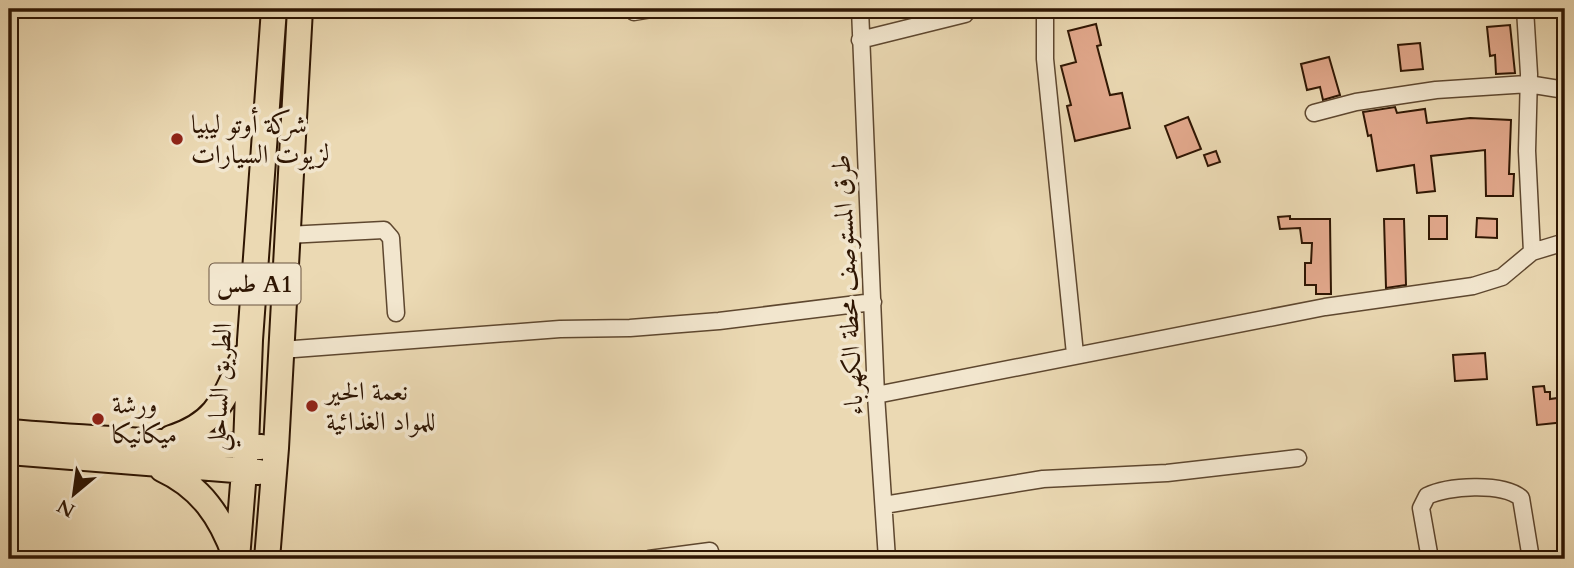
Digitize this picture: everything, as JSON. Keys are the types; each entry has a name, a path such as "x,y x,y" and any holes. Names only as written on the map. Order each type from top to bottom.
{"highway":[{"name":"الطريق الساحلي","path":"237,559 274,9"},
{"name":"طس A1","path":"267,559 276,448 300,9"},
{"path":"150,453 207,421 215,413 228,392 250,340"},
{"path":"9,432 274,474"},
{"path":"9,452 150,453 208,443 276,448"},
{"path":"150,453 207,501 228,537 237,559"}],"street":[{"path":"634,12 652,9"},
{"name":"طرق المستوصف محطة الكهرباء","path":"860,9 876,395 887,559"},
{"path":"1045,9 1045,59 1075,354"},
{"path":"1525,9 1532,252"},
{"path":"860,40 965,14"},
{"path":"1314,113 1356,102 1436,90 1528,84 1565,90"},
{"path":"287,235 384,230 388,232 391,238 396,313"},
{"path":"876,395 1325,306 1473,286 1502,277 1532,252 1565,242"},
{"path":"281,350 560,329 630,328 706,322 873,302"},
{"path":"884,505 1043,478 1167,473 1298,458"},
{"path":"1430,559 1421,508 1427,496 1449,489 1502,488 1521,498 1531,559"},
{"path":"649,559 710,551"}],"building":[{"path":"1096,24 1101,45 1097,46 1110,95 1122,93 1130,128 1075,141 1067,106 1071,105 1061,66 1076,62 1068,31"},
{"path":"1510,25 1515,73 1496,74 1495,55 1490,56 1487,27"},
{"path":"1420,43 1423,69 1401,71 1398,45"},
{"path":"1329,57 1340,95 1323,100 1320,87 1307,90 1301,64"},
{"path":"1395,107 1397,113 1425,109 1427,123 1470,118 1511,120 1509,174 1514,174 1513,196 1486,196 1485,150 1431,156 1435,191 1417,193 1414,165 1377,171 1371,135 1368,136 1363,112"},
{"path":"1188,117 1201,149 1177,158 1165,126"},
{"path":"1216,151 1220,162 1208,166 1204,155"},
{"path":"1290,216 1290,219 1330,219 1331,294 1316,294 1316,285 1305,285 1305,263 1311,263 1312,243 1302,243 1300,228 1280,229 1278,217"},
{"path":"1429,216 1447,216 1447,239 1429,239"},
{"path":"1477,218 1497,219 1497,238 1476,237"},
{"path":"1384,219 1404,219 1406,285 1386,288"},
{"path":"1485,353 1487,379 1455,381 1453,355"},
{"path":"1544,386 1545,392 1550,392 1550,399 1565,397 1565,422 1537,425 1533,387"}],"place":[{"name":"شركة أوتو ليبيا لزيوت السيارات","path":"177,139"},
{"name":"نعمة الخير للمواد الغذائية","path":"312,406"},
{"name":"ورشة ميكانيكا","path":"98,419"}]}
